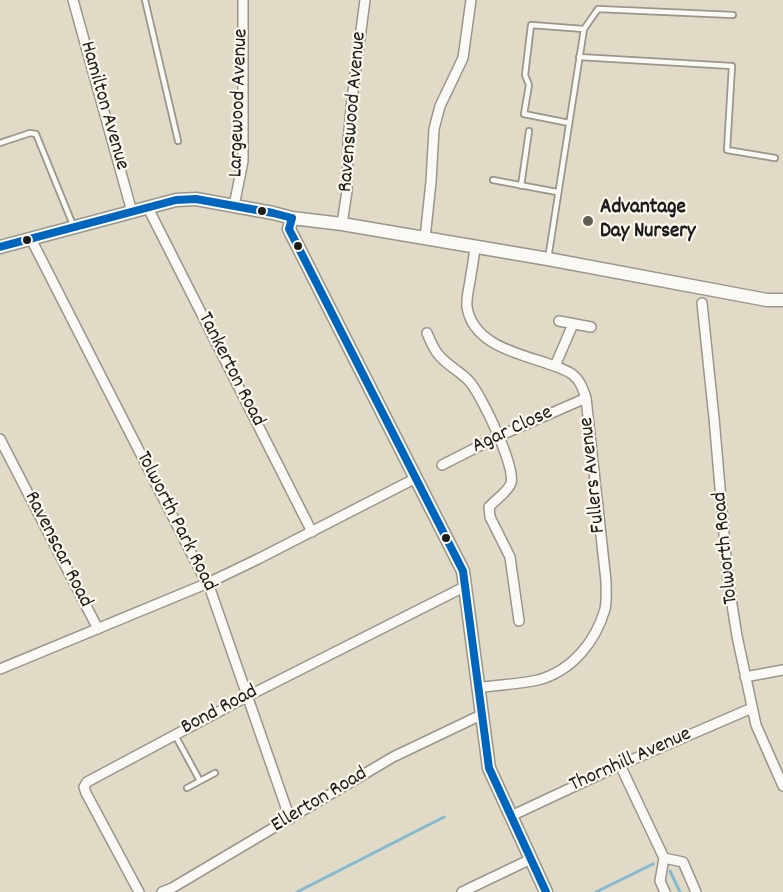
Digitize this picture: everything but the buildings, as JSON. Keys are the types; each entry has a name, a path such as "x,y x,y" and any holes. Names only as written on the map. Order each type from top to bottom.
{"street":[{"name":"Hamilton Avenue","path":"73,0 132,212"},
{"name":"Largewood Avenue","path":"234,206 243,161 243,0"},
{"name":"Ravenswood Avenue","path":"342,224 352,99 365,0"},
{"path":"425,238 434,129 440,106 462,58 471,0"},
{"path":"0,247 148,208 185,199 196,199 292,218 475,246 767,300 783,300"},
{"name":"Tankerton Road","path":"148,208 312,532"},
{"path":"292,218 290,229 463,571 489,768 546,892"},
{"name":"Tolworth Park Road","path":"31,239 208,583 290,819"},
{"name":"Fullers Avenue","path":"475,246 467,299 470,317 479,331 495,344 510,351 572,374 583,389 586,398 606,581 606,606 595,633 577,659 560,671 539,680 478,688"},
{"name":"Tolworth Road","path":"702,303 728,580 737,636 758,732 783,786"},
{"path":"559,321 591,327"},
{"path":"555,366 573,324"},
{"path":"427,333 438,354 469,380 479,394 499,436 511,470 511,482 489,507 490,517 510,557 519,621"},
{"name":"Agar Close","path":"441,465 499,436 586,398"},
{"name":"Ravenscar Road","path":"0,439 98,629"},
{"path":"0,669 208,583 416,478"},
{"name":"Bond Road","path":"139,892 86,793 84,787 87,782 248,696 466,586"},
{"path":"745,677 783,670"},
{"name":"Thornhill Avenue","path":"511,816 620,765 752,708"},
{"name":"Ellerton Road","path":"162,892 393,757 481,715"},
{"path":"620,765 664,858 660,881 665,892"},
{"path":"664,858 682,862 696,892"},
{"path":"462,892 531,859"}],"lane":[{"path":"144,0 178,141"},
{"path":"548,259 584,29 598,9 733,15"},
{"path":"568,123 524,114 529,85 525,75 531,25 584,29"},
{"path":"579,57 732,66 727,150 775,158"},
{"path":"522,186 529,131"},
{"path":"0,143 30,132 36,134 74,227"},
{"path":"493,180 557,192"},
{"path":"175,735 200,781"},
{"path":"187,788 215,773"}],"waterway":[{"path":"297,892 444,817"},
{"path":"596,892 653,864"},
{"path":"670,871 680,892"}],"transit line":[{"path":"0,247 176,200 196,199 292,218"},
{"path":"292,218 289,229 463,571 489,768 546,892"}],"place":[{"name":"Advantage Day Nursery","path":"588,221"}]}
